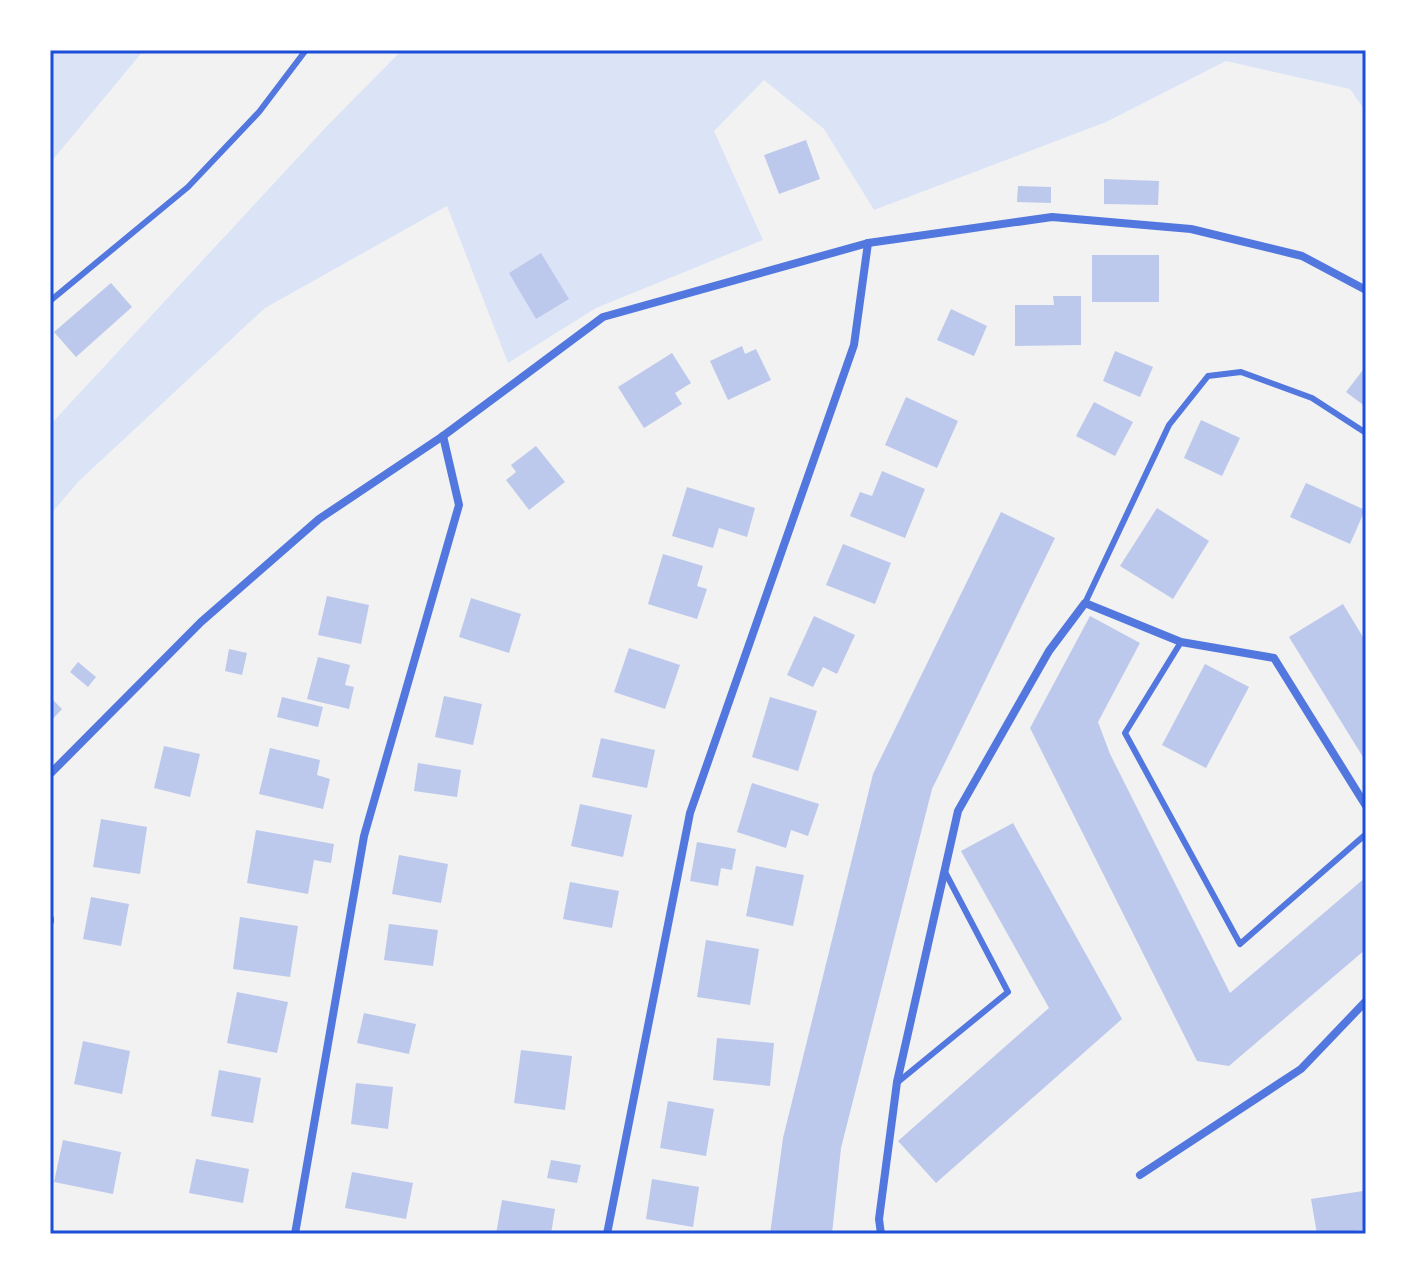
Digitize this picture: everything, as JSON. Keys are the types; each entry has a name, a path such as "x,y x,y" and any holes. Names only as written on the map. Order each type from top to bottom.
{"street":[{"path":"50,774 201,622 319,519 443,436 603,317 868,243 1052,217 1191,229 1302,256 1366,290"},
{"path":"607,1234 690,813 854,345 868,243"},
{"path":"295,1234 364,836 459,505 443,436"},
{"path":"881,1234 879,1219 897,1082 958,811 1049,651 1085,603 1181,642 1274,658 1366,806"},
{"path":"1140,1175 1301,1069 1366,1001"}],"lane":[{"path":"50,301 188,187 259,112 306,50"},
{"path":"1085,603 1169,425 1208,376 1241,372 1312,398 1366,433"},
{"path":"1181,642 1125,733 1240,944 1366,834"},
{"path":"897,1082 1008,992 944,870"}],"shaded area":[{"path":"50,50 144,50 50,163"},
{"path":"402,50 1366,50 1366,112 1350,89 1226,61 1106,122 874,210 824,129 764,80 714,131 763,240 596,308 508,363 447,206 265,308 79,481 50,515 50,425 327,126"}],"building":[{"path":"806,140 820,179 779,194 764,155"},
{"path":"1104,179 1159,181 1158,205 1104,204"},
{"path":"1018,186 1051,187 1051,203 1017,202"},
{"path":"541,253 569,299 536,319 509,273"},
{"path":"1092,255 1159,255 1159,302 1092,302"},
{"path":"111,283 132,307 76,357 54,332"},
{"path":"1053,296 1081,296 1081,345 1015,346 1015,305 1054,305"},
{"path":"951,309 987,326 974,356 937,340"},
{"path":"742,346 745,354 756,349 771,380 728,400 710,361"},
{"path":"1115,351 1153,367 1140,397 1103,381"},
{"path":"672,353 691,383 675,393 682,404 644,428 618,387"},
{"path":"1366,366 1366,407 1346,392"},
{"path":"906,397 958,421 937,468 885,445"},
{"path":"1094,402 1133,422 1115,456 1076,436"},
{"path":"1201,420 1240,438 1222,476 1184,458"},
{"path":"536,446 565,482 529,510 506,480 516,472 511,465"},
{"path":"882,471 925,489 905,538 850,516 860,492 872,496"},
{"path":"1306,483 1365,510 1350,544 1290,517"},
{"path":"687,487 755,508 747,537 719,528 713,548 672,536"},
{"path":"1157,508 1209,541 1173,599 1120,566"},
{"path":"1001,512 1055,538 932,789 841,1148 832,1234 770,1234 783,1138 873,774"},
{"path":"843,544 891,563 875,604 826,585"},
{"path":"663,554 703,566 697,586 707,589 697,619 648,604"},
{"path":"327,596 369,605 361,644 318,635"},
{"path":"471,598 521,614 509,653 459,637"},
{"path":"1343,604 1366,642 1366,762 1289,637"},
{"path":"814,616 855,635 837,674 823,667 813,687 787,675"},
{"path":"1090,616 1140,643 1098,722 1110,754 1230,993 1366,877 1366,949 1229,1066 1197,1061 1030,728"},
{"path":"629,648 680,665 665,709 614,692"},
{"path":"229,649 247,653 242,675 225,671"},
{"path":"318,657 350,665 345,685 354,687 349,709 307,699"},
{"path":"78,662 96,677 88,687 70,672"},
{"path":"1205,664 1249,687 1206,768 1162,745"},
{"path":"444,696 482,704 473,745 435,737"},
{"path":"50,697 62,709 50,722"},
{"path":"282,697 323,707 318,727 277,717"},
{"path":"770,697 817,711 798,771 752,757"},
{"path":"601,738 655,750 647,788 592,777"},
{"path":"164,746 200,754 190,797 154,788"},
{"path":"270,748 320,760 317,775 330,779 323,809 259,794"},
{"path":"418,763 461,770 457,797 414,791"},
{"path":"752,783 819,804 808,836 791,830 786,848 737,832"},
{"path":"580,804 632,815 623,857 571,846"},
{"path":"101,819 147,827 140,874 93,867"},
{"path":"1013,823 1122,1019 936,1183 898,1141 1049,1008 961,851"},
{"path":"256,830 334,844 331,863 314,860 308,894 247,883"},
{"path":"697,842 736,849 732,870 721,868 718,886 690,881"},
{"path":"399,855 448,864 441,903 392,894"},
{"path":"756,866 804,875 793,926 746,916"},
{"path":"570,882 619,891 612,928 563,919"},
{"path":"91,897 129,904 121,946 83,939"},
{"path":"240,917 298,926 290,977 233,969"},
{"path":"389,924 438,930 433,966 384,960"},
{"path":"706,940 759,949 750,1005 697,997"},
{"path":"237,992 288,1002 277,1053 227,1043"},
{"path":"364,1013 416,1024 409,1054 357,1043"},
{"path":"717,1038 774,1043 770,1086 713,1080"},
{"path":"83,1041 130,1051 122,1094 74,1084"},
{"path":"521,1050 572,1056 565,1110 514,1103"},
{"path":"219,1070 261,1078 253,1123 211,1116"},
{"path":"356,1083 393,1087 388,1129 351,1124"},
{"path":"668,1101 714,1109 706,1156 660,1148"},
{"path":"63,1140 121,1152 113,1194 54,1182"},
{"path":"196,1159 249,1169 243,1203 189,1193"},
{"path":"551,1160 581,1165 577,1183 547,1178"},
{"path":"352,1172 413,1183 406,1219 345,1208"},
{"path":"652,1179 699,1187 693,1227 646,1219"},
{"path":"1363,1191 1366,1230 1317,1234 1311,1199"},
{"path":"502,1200 555,1209 551,1234 496,1234"}]}
